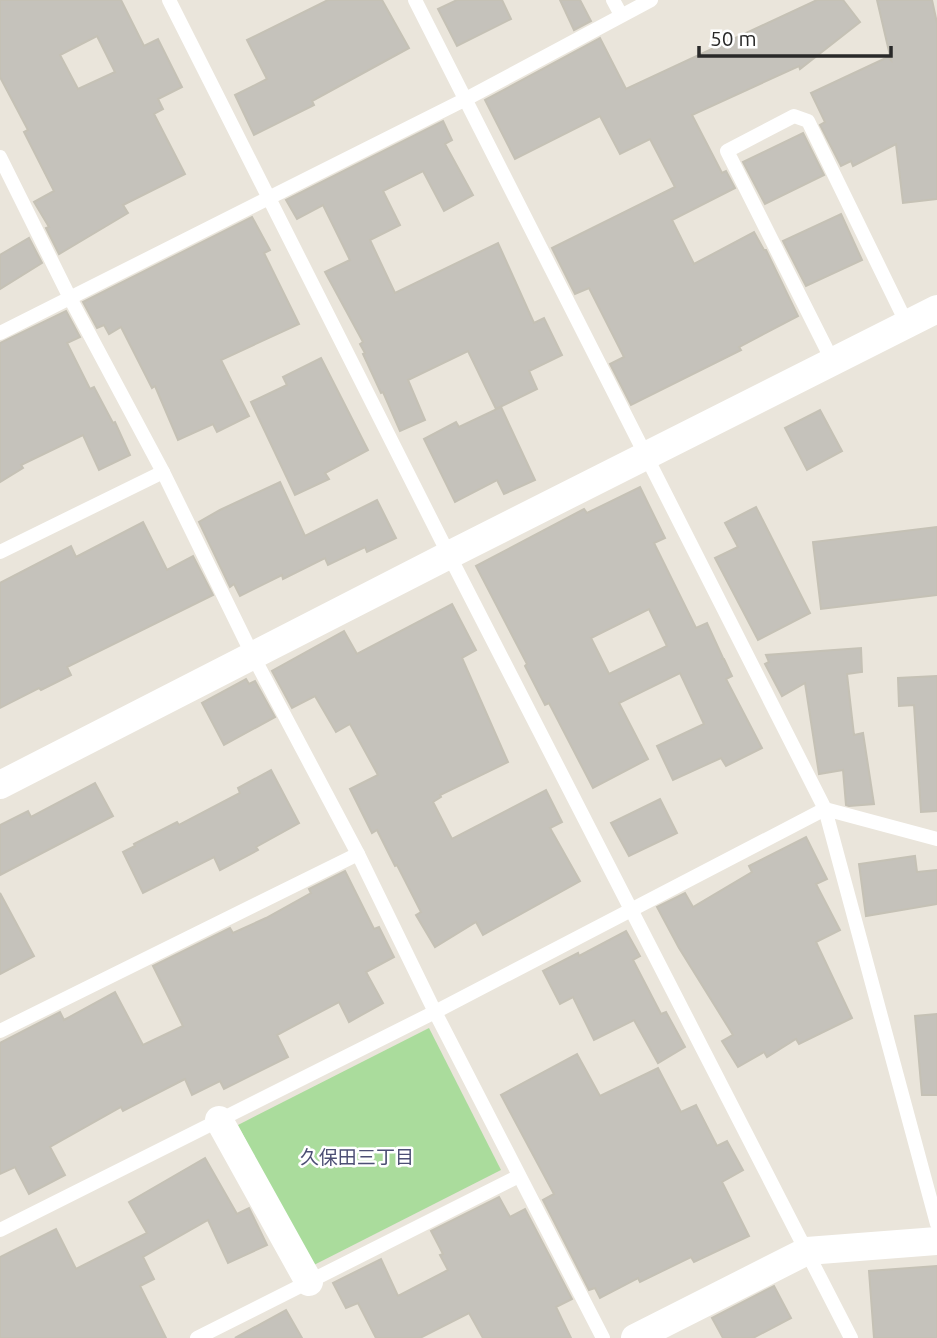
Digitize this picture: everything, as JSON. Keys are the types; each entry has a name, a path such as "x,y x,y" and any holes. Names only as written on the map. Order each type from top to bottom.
{"street":[{"path":"0,785 937,309"},
{"path":"219,1120 309,1282"},
{"path":"635,1338 807,1251 937,1241"}],"lane":[{"path":"169,0 449,555 851,1338"},
{"path":"415,0 825,809 937,1224"},
{"path":"613,0 621,15"},
{"path":"0,333 466,99 651,0"},
{"path":"833,362 727,151 794,116 808,121 907,324"},
{"path":"0,157 603,1338"},
{"path":"0,552 163,472"},
{"path":"0,1230 435,1012 825,809 937,839"},
{"path":"0,1031 358,854"},
{"path":"197,1338 519,1176"}],"green space":[{"path":"429,1028 501,1170 310,1267 238,1125"}],"building":[{"path":"0,0 121,0 144,46 158,39 182,87 158,99 163,109 154,114 185,174 123,205 128,213 59,254 46,228 49,227 34,202 54,191 24,132 28,130 0,77","holes":["97,36 115,72 78,89 60,55"]},
{"path":"328,0 382,0 409,48 312,101 314,105 254,135 235,95 267,79 247,40"},
{"path":"457,0 502,0 511,19 457,46 438,9"},
{"path":"560,0 580,0 591,21 574,30"},
{"path":"817,0 843,0 860,22 800,69 799,66 692,115 722,173 726,171 735,188 672,220 694,264 754,232 766,250 798,316 739,347 741,350 631,405 610,364 624,357 589,288 575,294 552,248 675,187 650,139 620,154 600,116 515,159 485,100 600,38 626,89"},
{"path":"877,0 932,0 937,23 937,199 903,203 896,144 853,166 851,161 841,166 820,125 825,122 811,93 888,57 891,60"},
{"path":"443,121 452,140 445,144 473,195 444,211 423,171 383,191 400,225 370,240 395,293 498,243 534,323 544,318 562,355 529,371 537,389 496,409 468,351 408,380 425,420 400,431 363,354 365,353 360,344 363,342 325,272 350,260 323,205 297,219 286,200"},
{"path":"803,133 824,175 765,204 743,162"},
{"path":"841,214 862,260 806,286 783,241"},
{"path":"252,217 270,250 264,253 299,324 221,360 249,416 217,432 213,424 178,440 155,386 152,388 121,327 109,334 104,325 97,328 83,302"},
{"path":"29,238 42,263 0,289 0,255"},
{"path":"66,311 80,337 67,343 90,389 94,387 113,423 115,422 130,455 99,470 83,435 21,465 23,468 0,482 0,343"},
{"path":"321,358 368,450 325,473 329,479 295,495 251,402 287,385 283,377"},
{"path":"501,407 535,480 504,494 497,480 455,502 424,439 456,422 459,427"},
{"path":"820,410 842,451 807,470 785,428"},
{"path":"280,482 305,536 377,500 396,538 367,552 365,547 328,565 325,558 240,596 234,584 230,587 199,522"},
{"path":"640,487 665,538 654,543 696,628 707,623 723,658 721,659 724,659 732,676 726,679 762,748 726,766 721,758 673,780 657,746 704,724 680,673 619,703 648,759 593,788 549,703 545,705 525,666 527,664 476,566 584,509 587,513","holes":["649,609 667,646 609,674 591,638"]},
{"path":"756,507 810,613 758,640 715,558 738,547 725,523"},
{"path":"143,522 167,570 193,556 213,595 67,667 71,675 0,708 0,583 71,546 76,557"},
{"path":"937,527 937,595 821,609 813,542"},
{"path":"452,604 476,650 462,658 508,762 440,795 441,797 433,802 452,839 546,790 562,822 550,828 580,881 483,935 476,922 435,947 416,915 421,912 397,865 395,866 377,830 372,833 350,789 378,775 350,724 336,732 315,696 292,708 272,671 344,631 357,654"},
{"path":"861,648 862,672 847,674 854,735 863,733 874,804 849,806 846,805 843,770 819,774 805,683 782,696 765,664 769,662 766,655"},
{"path":"937,676 937,811 921,812 914,705 899,706 898,678"},
{"path":"246,679 249,684 255,681 275,717 224,745 202,703"},
{"path":"271,770 299,823 256,847 258,850 220,870 214,857 143,893 123,852 177,822 179,825 240,793 238,788"},
{"path":"95,783 113,816 0,875 0,825 28,811 31,817"},
{"path":"660,799 677,833 629,856 611,823"},
{"path":"806,837 827,879 816,884 840,930 816,942 852,1018 799,1044 796,1039 767,1057 764,1052 738,1067 722,1041 733,1035 657,907 685,893 693,907 752,872 749,866"},
{"path":"915,856 917,872 937,870 937,904 866,916 859,864"},
{"path":"345,871 374,929 379,927 394,957 366,972 383,1003 349,1022 339,1002 277,1035 288,1057 224,1089 220,1081 192,1095 185,1079 123,1111 121,1107 50,1147 65,1175 29,1194 15,1167 0,1174 0,1043 60,1012 64,1020 115,992 143,1045 183,1026 153,966 230,928 233,933 266,918 311,893 309,889"},
{"path":"0,893 34,956 0,974"},
{"path":"626,931 640,956 633,960 661,1014 666,1012 685,1047 658,1063 634,1020 594,1040 573,997 560,1004 543,971 578,953 579,956"},
{"path":"937,1014 937,1095 922,1095 915,1016"},
{"path":"577,1054 600,1096 658,1068 681,1112 696,1105 717,1146 727,1141 743,1170 722,1182 749,1236 694,1262 691,1257 640,1282 638,1278 600,1298 595,1288 589,1290 543,1200 554,1194 501,1095"},
{"path":"205,1158 237,1214 249,1208 267,1245 228,1263 208,1220 143,1257 154,1279 140,1286 166,1338 0,1338 0,1257 56,1229 76,1269 147,1233 129,1202"},
{"path":"499,1197 510,1217 525,1209 572,1299 556,1307 571,1338 483,1338 469,1313 420,1338 376,1338 358,1303 346,1308 333,1283 381,1259 398,1296 448,1270 431,1231"},
{"path":"937,1266 937,1338 874,1338 869,1271"},
{"path":"774,1286 791,1318 753,1338 723,1338 712,1318"},
{"path":"286,1310 302,1338 235,1338"}],"district":[{"name":"久保田三丁目","path":"357,1157"}]}
